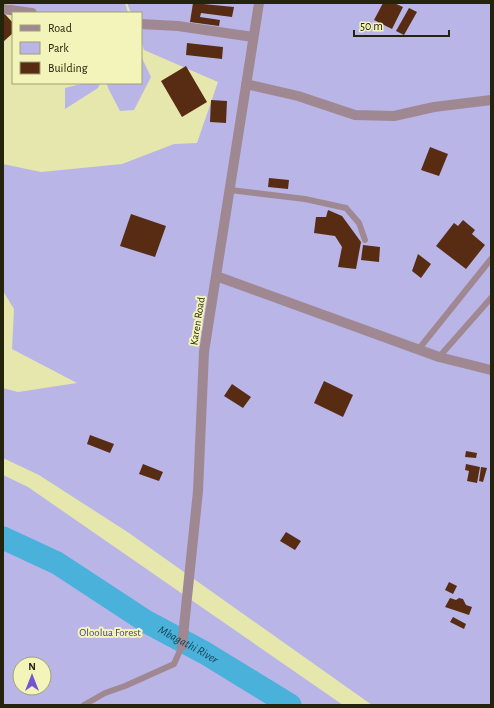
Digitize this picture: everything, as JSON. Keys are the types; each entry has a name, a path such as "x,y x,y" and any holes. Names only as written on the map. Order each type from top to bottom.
{"street":[{"name":"Karen Road","path":"182,646 198,491 204,352 259,3"},
{"path":"3,9 25,12"},
{"path":"142,24 178,26 253,37"},
{"path":"246,84 298,96 355,115 394,116 441,106 491,100"},
{"path":"216,276 418,350 439,357 491,370"}],"lane":[{"path":"230,190 305,199 346,208 359,223 365,240"},
{"path":"418,350 491,259"},
{"path":"439,357 491,298"},
{"path":"84,705 105,693 125,686 174,664 182,646"}],"green space":[{"path":"8,3 125,3 128,12 14,12"},
{"path":"127,3 491,3 491,705 372,705 129,533 39,475 3,458 3,388 18,392 77,383 12,349 14,309 3,291 3,164 41,172 122,164 174,144 197,143 218,82 144,50 142,44 142,12 131,12"},
{"path":"142,58 151,77 134,110 120,111 107,84 142,84"},
{"path":"81,84 100,84 98,88 65,109 65,88"},
{"name":"Oloolua Forest","path":"3,475 28,487 343,705 3,705"}],"building":[{"path":"193,3 234,7 232,17 201,13 200,17 220,20 219,26 190,22"},
{"path":"383,3 394,3 403,7 392,29 374,20"},
{"path":"409,8 417,12 404,35 396,31"},
{"path":"3,12 12,22 12,34 3,42"},
{"path":"187,43 223,47 222,59 186,55"},
{"path":"186,66 207,102 182,117 161,81"},
{"path":"211,100 227,101 226,123 210,122"},
{"path":"430,147 448,154 439,176 421,170"},
{"path":"269,178 289,180 288,189 268,187"},
{"path":"328,210 342,216 361,242 356,269 338,267 342,247 335,236 314,233 316,217 326,217"},
{"path":"131,214 166,226 155,257 120,246"},
{"path":"463,220 475,230 472,234 485,245 466,269 436,246 454,223 458,226"},
{"path":"363,245 380,247 379,262 361,260"},
{"path":"418,254 431,264 421,278 412,271"},
{"path":"324,381 353,395 343,417 314,403"},
{"path":"232,384 251,397 243,408 224,396"},
{"path":"90,435 114,444 110,453 87,444"},
{"path":"466,451 477,453 476,458 465,457"},
{"path":"143,464 163,472 159,481 139,474"},
{"path":"466,464 480,467 477,483 467,481 469,471 465,470"},
{"path":"481,467 487,468 483,482 479,481"},
{"path":"286,532 301,541 295,550 280,541"},
{"path":"449,582 457,586 453,594 445,590"},
{"path":"450,598 456,600 459,598 463,599 466,605 472,607 469,615 445,607"},
{"path":"453,617 466,624 464,629 450,622"}],"waterway":[{"name":"Mbagathi River","path":"3,538 57,563 147,622 205,653 290,705"}]}
